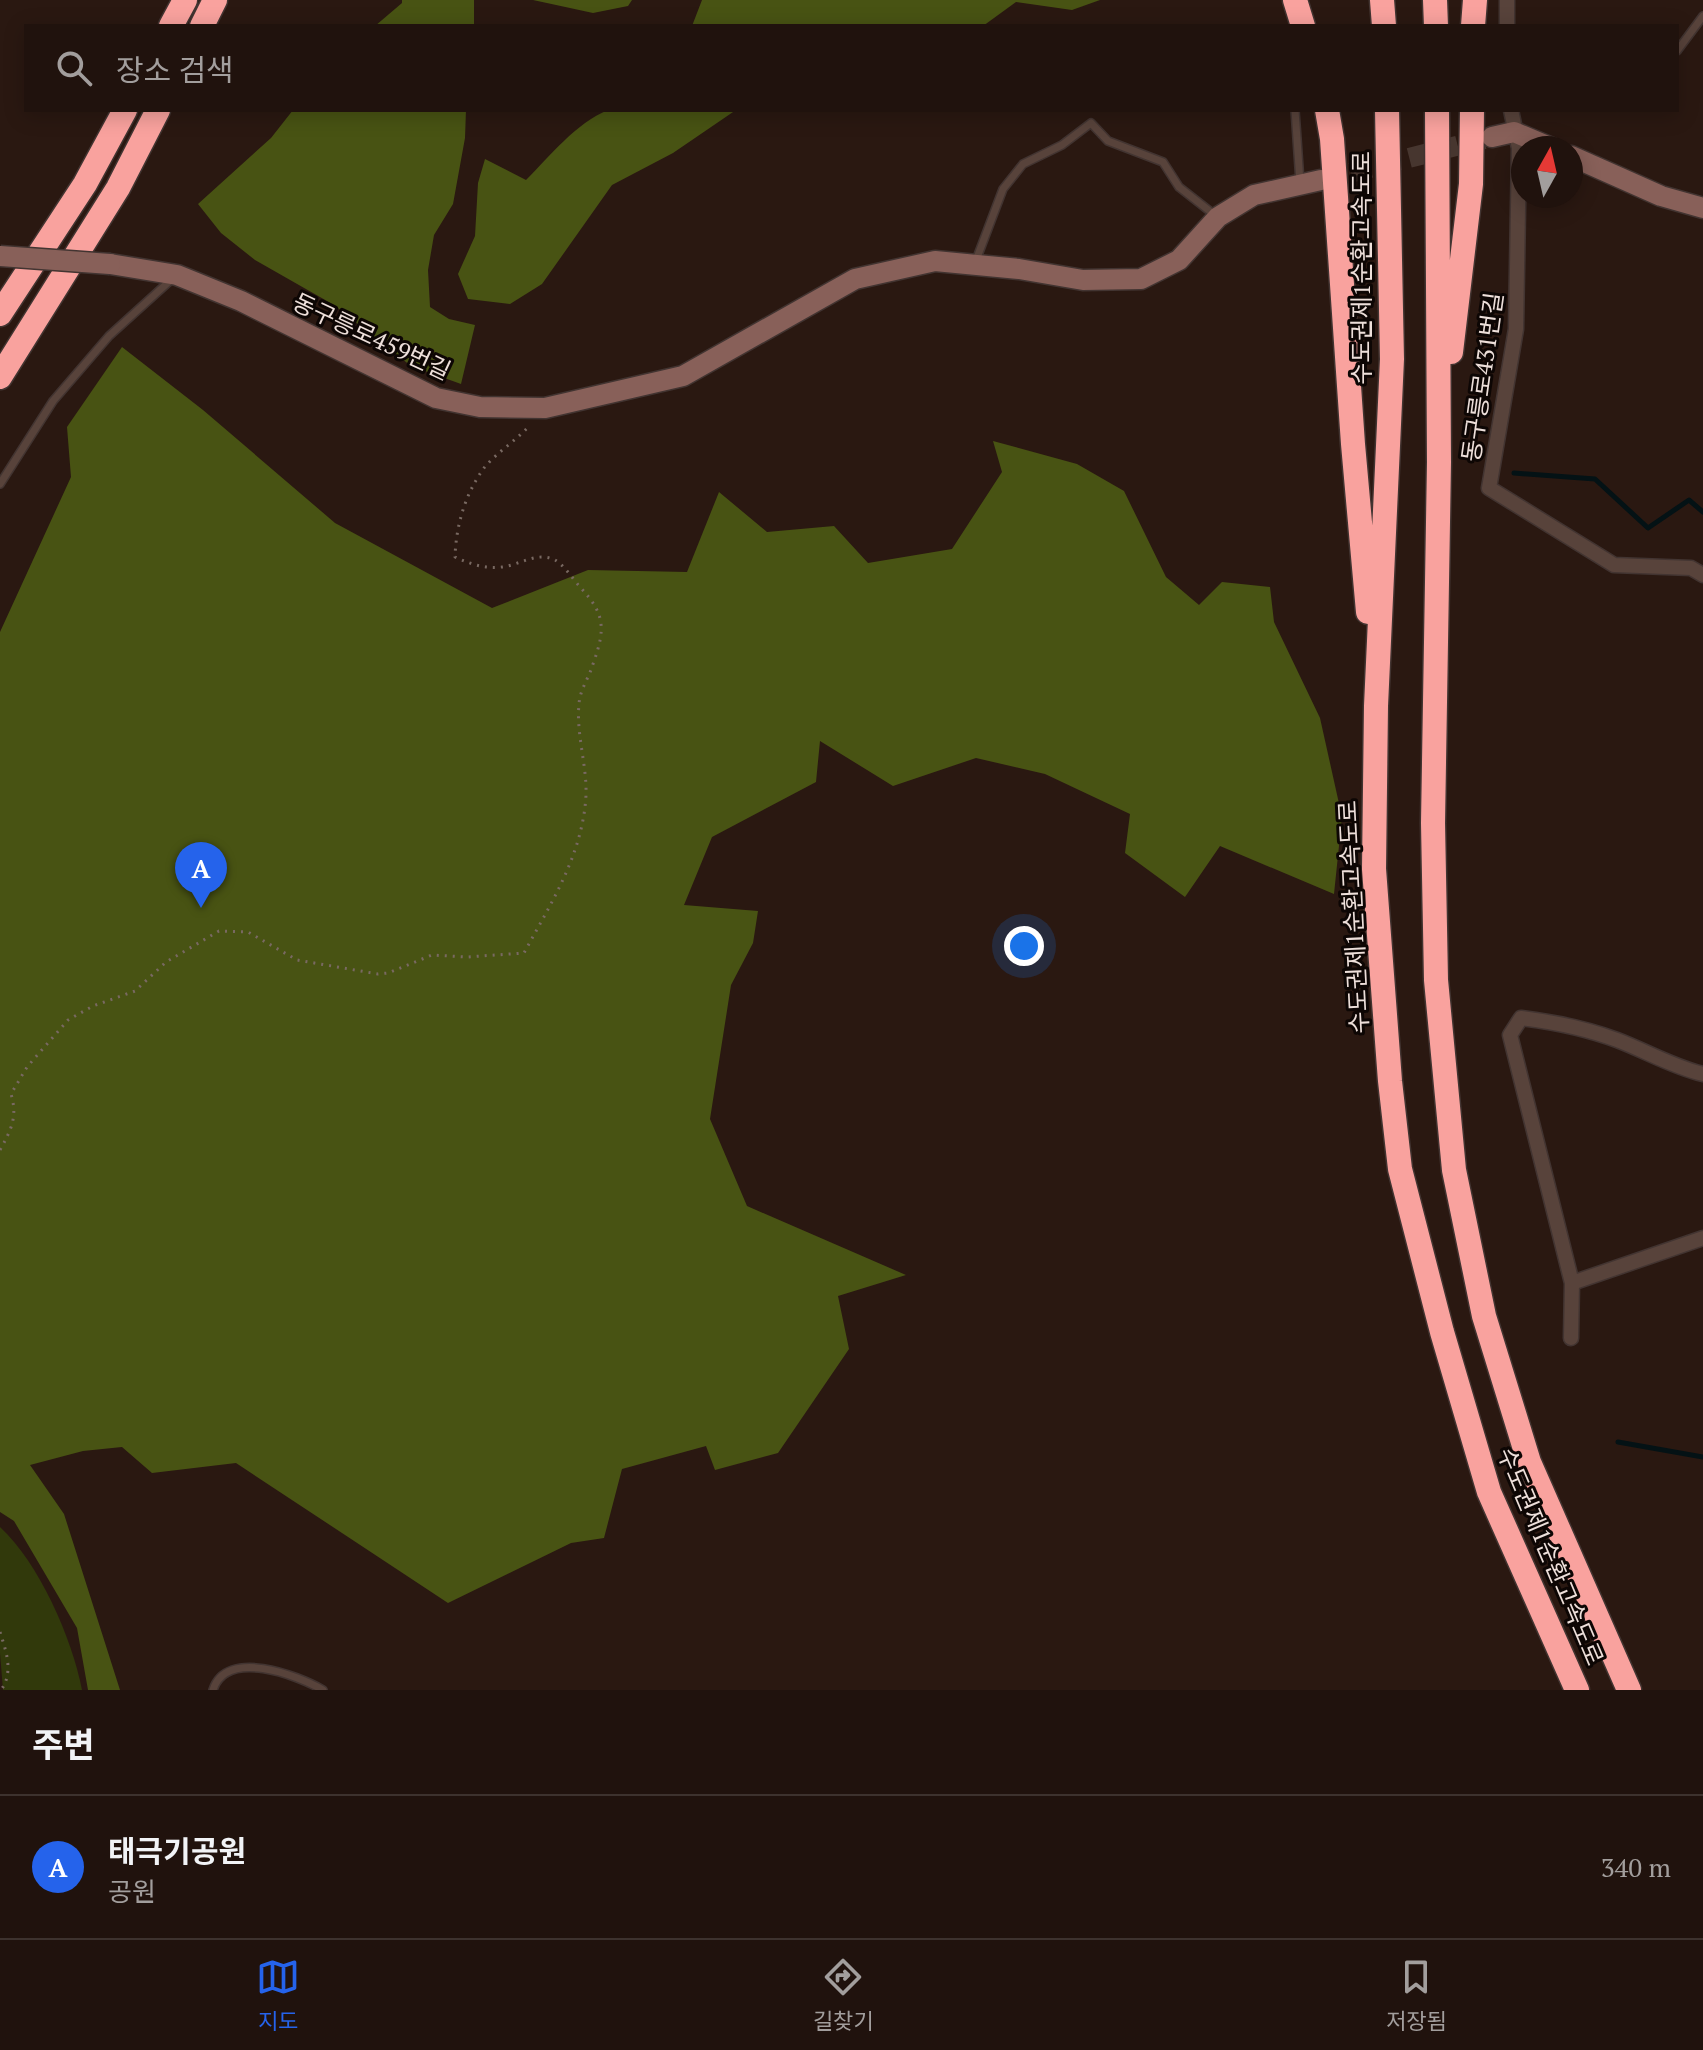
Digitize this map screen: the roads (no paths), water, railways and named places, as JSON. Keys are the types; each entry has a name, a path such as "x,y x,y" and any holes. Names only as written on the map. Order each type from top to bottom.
{"highway":[{"path":"172,24 185,0"},
{"path":"203,24 215,0"},
{"path":"1295,0 1302,24"},
{"path":"1382,0 1384,24"},
{"path":"1435,0 1436,24"},
{"path":"1473,24 1475,0"},
{"path":"0,314 85,184 124,112"},
{"path":"0,377 118,188 157,112"},
{"path":"1327,112 1332,139 1353,444 1376,706"},
{"name":"수도권제1순환고속도로","path":"1387,112 1392,359 1376,706 1374,869 1400,1169 1442,1332 1489,1492 1577,1690"},
{"name":"수도권제1순환고속도로","path":"1437,112 1439,462 1433,823 1435,964 1454,1170 1484,1316 1529,1462 1629,1690"},
{"path":"1439,462 1471,184 1472,112"}],"street":[{"path":"1507,0 1507,24"},
{"path":"1511,112 1514,132"},
{"path":"1492,137 1514,132 1524,136"},
{"name":"동구릉로431번길","path":"1514,132 1519,148 1516,329 1489,488 1614,565 1691,568 1703,575"},
{"path":"1583,161 1661,196 1703,208"},
{"name":"동구릉로459번길","path":"0,256 110,264 177,275 241,301 436,398 480,407 545,408 683,376 855,279 935,261 1083,280 1141,279 1179,260 1218,217 1254,195 1321,180"},
{"path":"1571,1338 1572,1283 1510,1035 1521,1018 1572,1025 1619,1041 1685,1070 1703,1074"},
{"path":"1572,1283 1703,1238"}],"lane":[{"path":"1679,48 1703,16"},
{"path":"1295,112 1300,185"},
{"path":"975,265 1003,189 1023,164 1062,145 1091,123 1108,141 1163,162 1179,187 1218,217"},
{"path":"0,484 53,401 109,336 177,275"},
{"path":"213,1690 215,1683 234,1668 263,1668 307,1681 323,1690"}],"waterway":[{"path":"1514,473 1595,479 1648,528 1689,500 1703,512"},
{"path":"1618,1442 1703,1457"}],"tunnel":[{"path":"1322,180 1484,139"}],"place":[{"name":"태극기공원","path":"201,908"}]}
